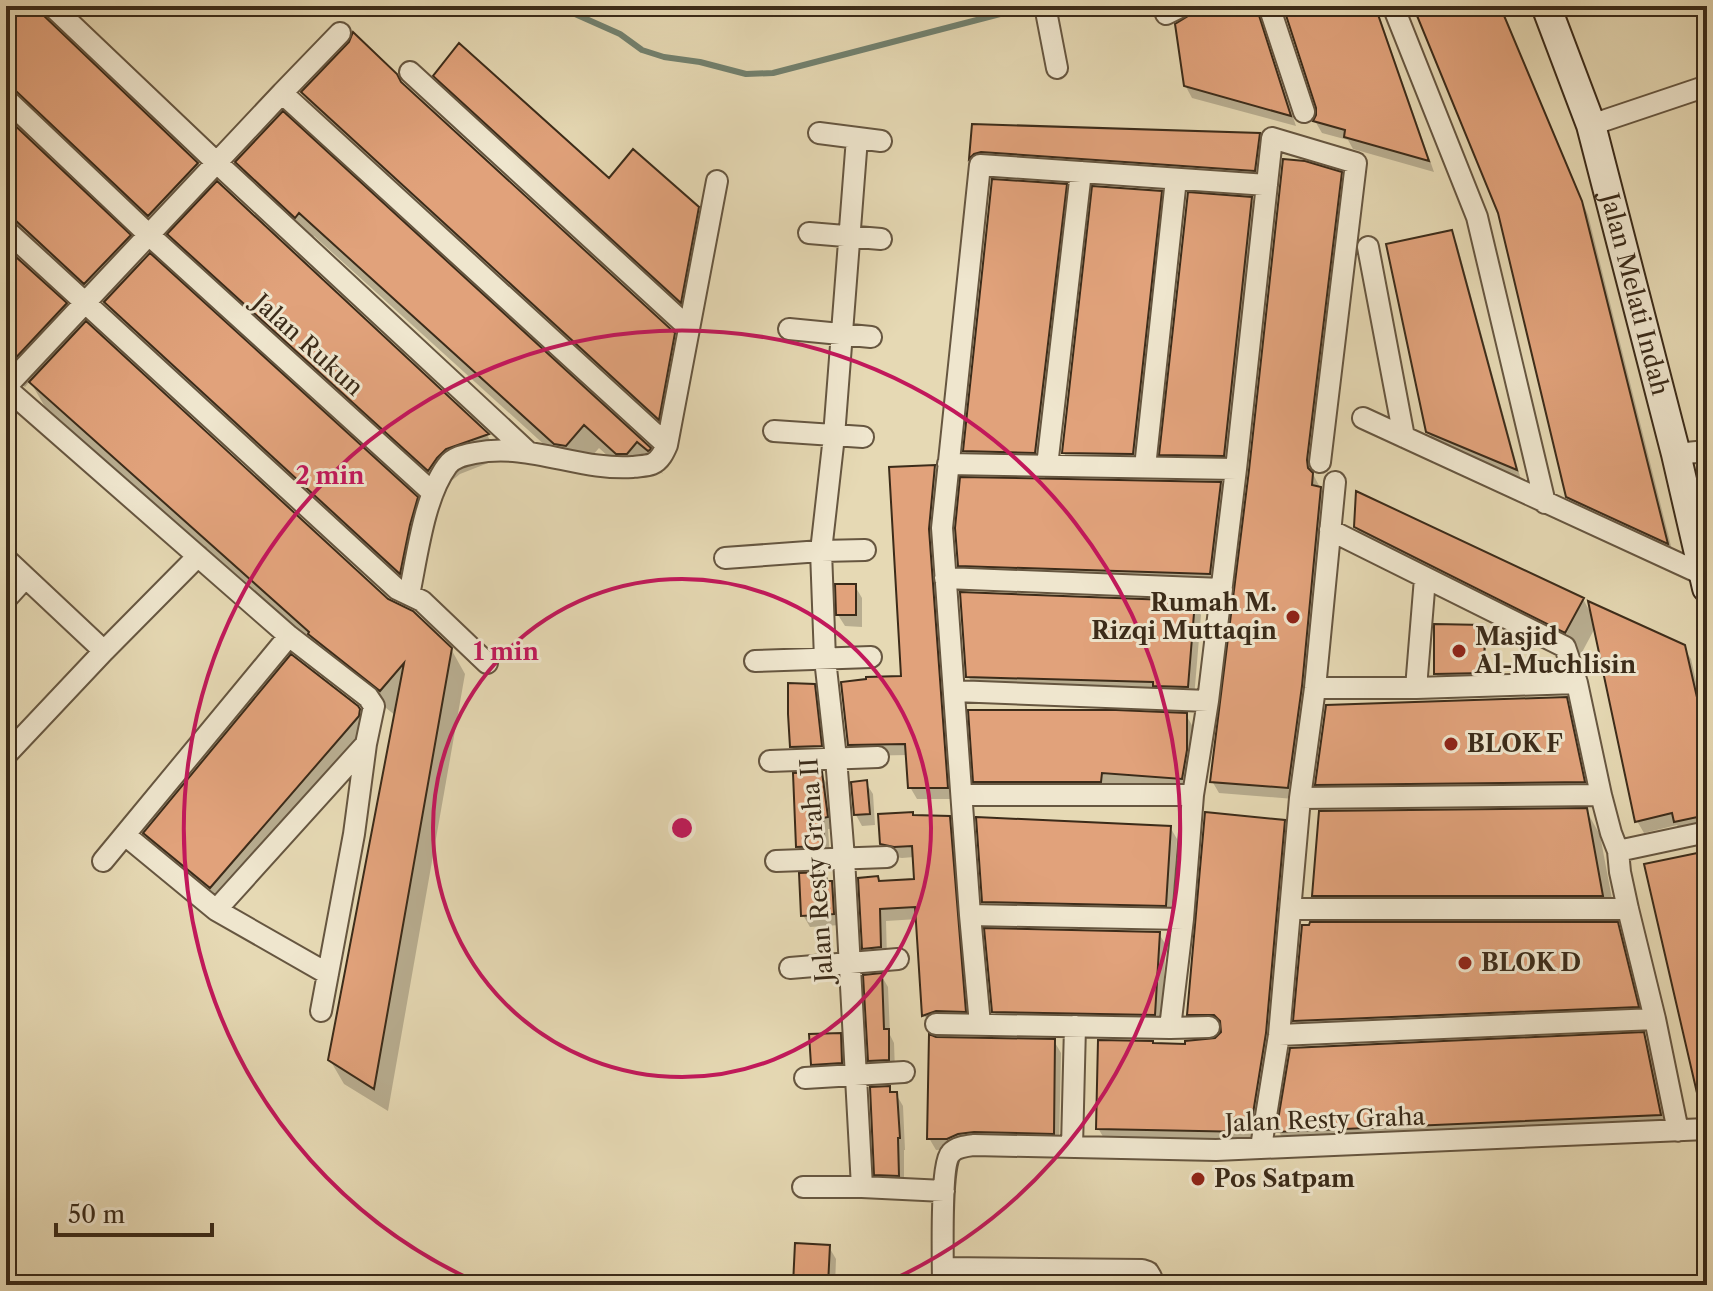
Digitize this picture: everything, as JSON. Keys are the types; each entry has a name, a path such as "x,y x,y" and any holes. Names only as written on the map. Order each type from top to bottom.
{"main road":[{"name":"Jalan Melati Indah","path":"1546,6 1591,125 1676,454 1705,581"}],"street":[{"path":"52,6 528,452"},
{"path":"1045,6 1057,68"},
{"path":"1269,6 1304,112"},
{"path":"1393,6 1477,217 1545,503"},
{"path":"321,1011 354,834 366,744 375,710 368,697 289,636 6,388 340,33"},
{"path":"410,72 689,328"},
{"path":"1591,125 1707,86"},
{"path":"282,93 667,445"},
{"name":"Jalan Rukun","path":"6,99 149,235 433,493"},
{"path":"819,133 881,141"},
{"name":"Jalan Resty Graha II","path":"857,138 834,436 821,551 825,659 844,858 862,1187"},
{"path":"1170,1028 1193,795 1222,589 1272,138 1356,163 1320,462"},
{"path":"980,1024 942,528 980,165 1267,185"},
{"path":"1047,466 1081,172"},
{"path":"1145,467 1176,179"},
{"path":"409,595 433,493 446,466 452,461 488,450 528,452 606,467 627,467 652,464 663,453 717,181"},
{"path":"6,230 397,589 422,601 487,663"},
{"path":"809,233 881,239"},
{"path":"1368,247 1404,437"},
{"path":"789,329 871,337"},
{"path":"1363,418 1705,581"},
{"path":"774,431 863,437"},
{"path":"1676,454 1707,451"},
{"path":"948,464 1236,469"},
{"path":"1261,1147 1279,1035 1300,798 1315,688 1335,482"},
{"path":"1330,530 1565,647 1577,683 1601,795 1618,851 1620,872 1678,1131"},
{"path":"725,558 865,550"},
{"path":"6,755 15,732 104,651 198,556"},
{"path":"6,559 104,651"},
{"path":"7,596 25,578"},
{"path":"945,578 1222,589"},
{"path":"1416,688 1425,578"},
{"path":"103,861 289,636"},
{"path":"755,661 871,657"},
{"path":"1315,688 1577,683"},
{"path":"954,691 1208,701"},
{"path":"216,910 366,744"},
{"path":"770,761 878,757"},
{"path":"962,795 1193,795"},
{"path":"1300,798 1601,795"},
{"path":"1618,851 1707,832"},
{"path":"125,835 216,910 328,974"},
{"path":"776,861 887,857"},
{"path":"1290,909 1628,909"},
{"path":"970,915 1183,919"},
{"path":"790,968 898,959"},
{"path":"1279,1035 1655,1019"},
{"path":"936,1024 1209,1027"},
{"path":"1072,1147 1075,1026"},
{"path":"805,1078 904,1072"},
{"name":"Jalan Resty Graha","path":"944,1191 951,1152 974,1145 1216,1150 1707,1129"},
{"path":"803,1187 944,1191 943,1276 1142,1270 1148,1272 1151,1285"}],"building":[{"path":"6,6 39,6 43,15 198,163 148,216 15,90 6,86"},
{"path":"1210,6 1256,6 1291,116 1184,86 1175,24"},
{"path":"1283,6 1375,6 1429,161 1344,137 1345,130 1313,121 1316,108"},
{"path":"1413,6 1500,6 1582,201 1668,544 1566,497 1498,213"},
{"path":"353,32 397,74 401,82 675,333 659,420 301,92 349,42"},
{"path":"459,43 609,178 633,149 699,207 681,303 433,76"},
{"path":"283,111 650,450 637,442 627,454 616,454 584,425 566,446 554,444 299,213 295,218 235,162"},
{"path":"6,117 131,235 84,284 15,220 6,217"},
{"path":"972,124 1260,133 1255,171 981,152 969,159"},
{"path":"1283,159 1305,161 1342,172 1307,460 1308,468 1313,473 1312,485 1321,487 1302,686 1288,788 1210,782 1249,470"},
{"path":"992,179 1067,184 1035,453 963,451"},
{"path":"217,181 489,434 446,449 428,471 167,234"},
{"path":"1092,186 1162,191 1133,454 1062,453"},
{"path":"1188,192 1252,197 1224,456 1159,455"},
{"path":"1452,230 1517,470 1426,432 1386,244"},
{"path":"6,248 67,303 10,364 6,361"},
{"path":"150,253 418,497 400,574 104,302"},
{"path":"86,321 388,599 413,611 452,648 374,1089 328,1060 404,663 380,691 308,634 29,382"},
{"path":"935,465 929,529 948,788 908,788 905,744 848,745 841,682 866,677 901,676 889,467"},
{"path":"960,477 1221,482 1210,574 958,566 955,528"},
{"path":"1356,491 1584,598 1565,633 1354,527"},
{"path":"835,584 856,584 856,615 836,615"},
{"path":"960,592 1195,601 1188,687 1153,686 1153,682 966,677"},
{"path":"1588,601 1685,645 1707,741 1707,815 1674,822 1672,813 1635,822"},
{"name":"Masjid Al-Muchlisin","path":"1434,624 1484,625 1485,673 1434,674"},
{"path":"291,654 358,706 359,716 210,888 143,833"},
{"path":"788,683 815,684 822,746 790,747"},
{"name":"BLOK F","path":"1567,697 1585,782 1315,785 1326,705"},
{"path":"968,710 1187,713 1187,750 1182,779 1102,773 1101,782 973,782"},
{"path":"822,772 828,817 823,818 824,846 796,847 793,773"},
{"path":"867,780 870,814 854,815 851,782"},
{"path":"1587,808 1603,896 1312,896 1319,811"},
{"path":"913,812 913,815 950,816 966,1012 936,1011 922,1016 915,907 880,909 881,947 862,949 858,878 878,876 879,881 914,879 912,846 880,844 878,814"},
{"path":"1205,812 1285,820 1266,1033 1250,1132 1096,1129 1098,1040 1185,1044 1185,1041 1215,1038 1221,1032 1220,1021 1214,1015 1187,1015"},
{"path":"976,817 1171,826 1166,906 982,902"},
{"path":"1707,851 1707,1105 1700,1106 1644,864"},
{"path":"825,872 827,881 832,881 834,914 801,916 799,873"},
{"name":"BLOK D","path":"1310,922 1618,922 1639,1007 1293,1021 1302,925 1309,925"},
{"path":"984,928 1160,932 1155,1015 992,1012"},
{"path":"882,973 884,1029 889,1029 889,1060 868,1061 863,975"},
{"path":"1644,1032 1661,1115 1276,1132 1290,1048"},
{"path":"841,1033 842,1063 811,1065 809,1034"},
{"path":"929,1034 936,1037 1055,1039 1054,1134 974,1132 947,1139 927,1139"},
{"path":"890,1086 890,1092 897,1092 899,1176 874,1175 870,1087"},
{"path":"795,1243 830,1245 828,1285 793,1285"}],"waterway":[{"path":"557,6 620,34 642,50 746,74 773,73 1000,14 1019,6"}],"place":[{"name":"Rumah M. Rizqi Muttaqin","path":"1293,617"},
{"name":"Masjid Al-Muchlisin","path":"1459,651"},
{"name":"BLOK F","path":"1451,744"},
{"name":"BLOK D","path":"1465,963"},
{"name":"Pos Satpam","path":"1198,1179"}]}
